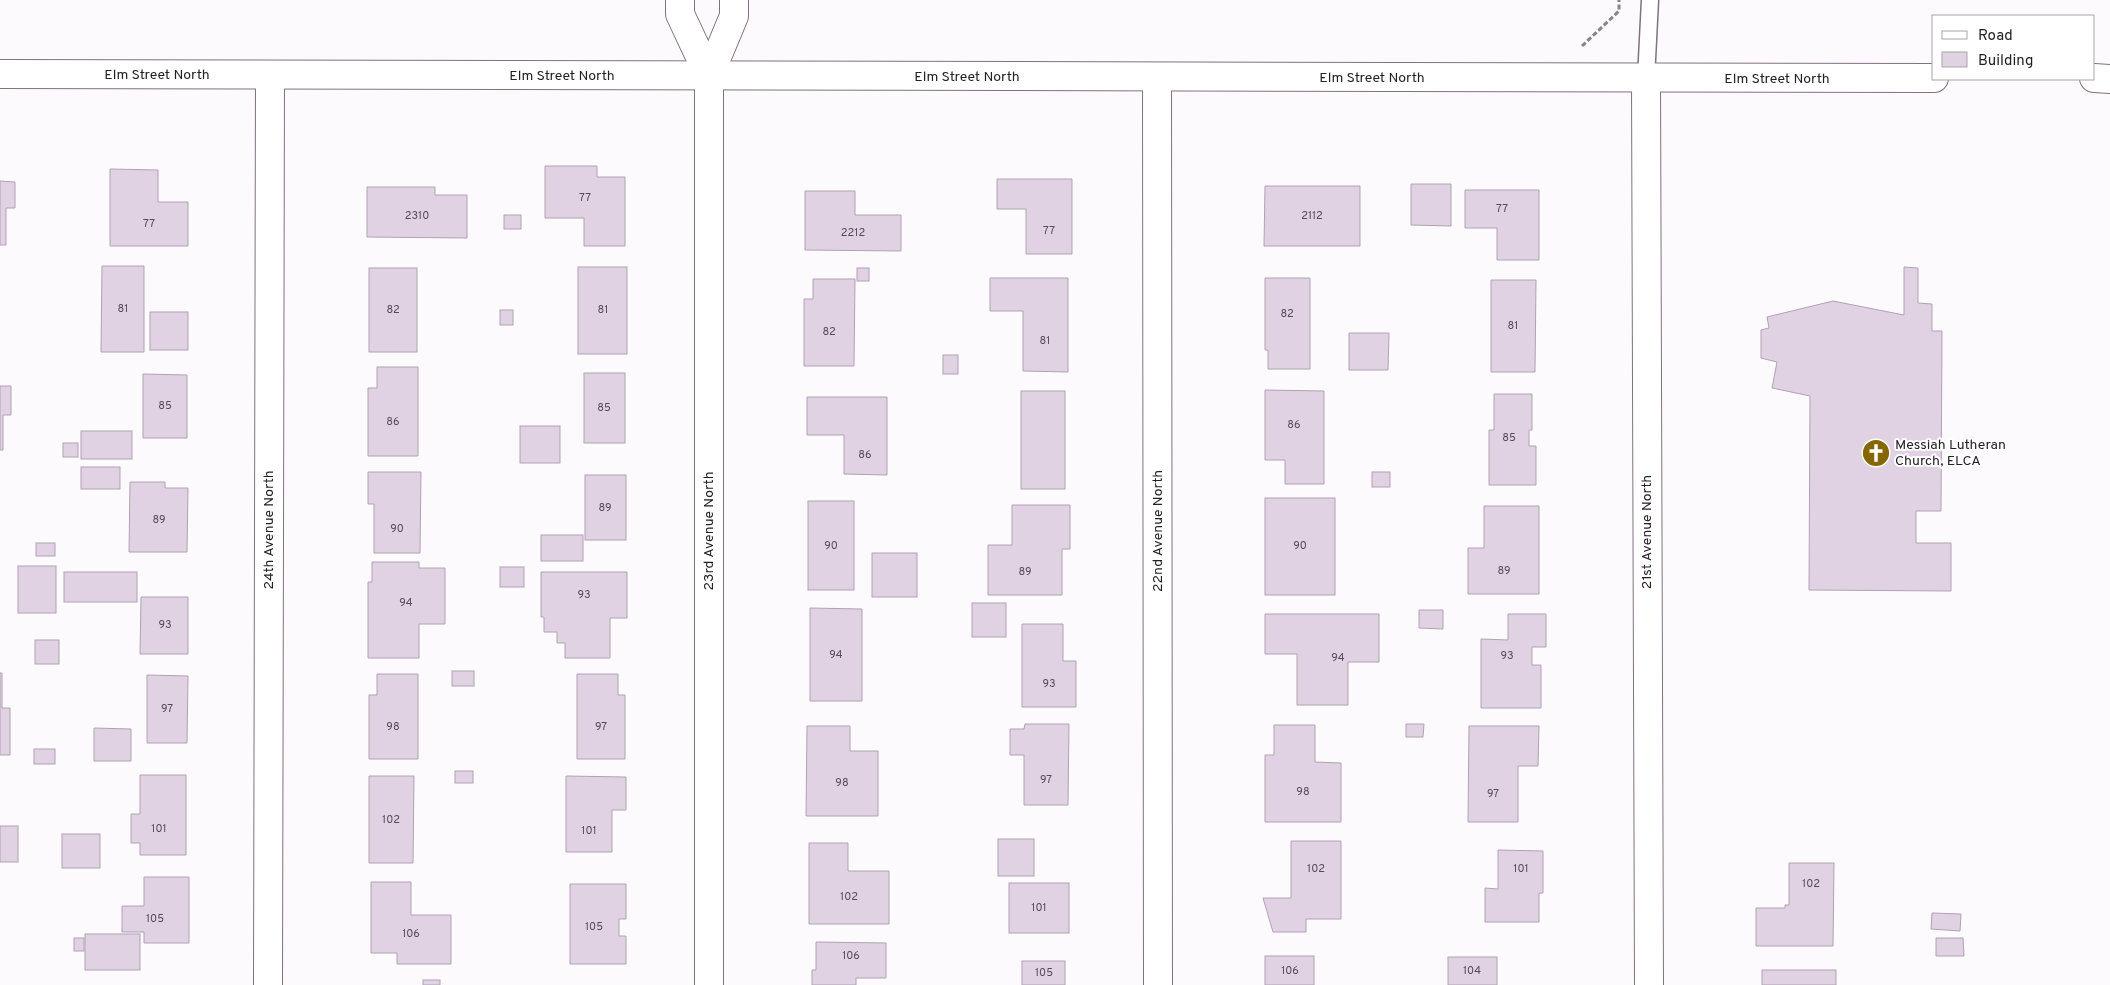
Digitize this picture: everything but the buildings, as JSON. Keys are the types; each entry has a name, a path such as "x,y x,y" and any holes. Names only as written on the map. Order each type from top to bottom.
{"street":[{"path":"680,0 680,14 709,76"},
{"path":"709,76 734,16 734,0"},
{"name":"Elm Street North","path":"0,74 1646,79 1932,78"},
{"name":"24th Avenue North","path":"268,985 270,75"},
{"name":"23rd Avenue North","path":"709,76 709,985"},
{"name":"22nd Avenue North","path":"1157,77 1158,985"},
{"path":"2095,78 2110,79"},
{"name":"21st Avenue North","path":"1646,79 1649,985"}],"lane":[{"path":"1646,79 1650,0"}],"path":[{"path":"1581,47 1619,11 1619,0"}],"place":[{"name":"Messiah Lutheran Church, ELCA","path":"1876,453"}]}
